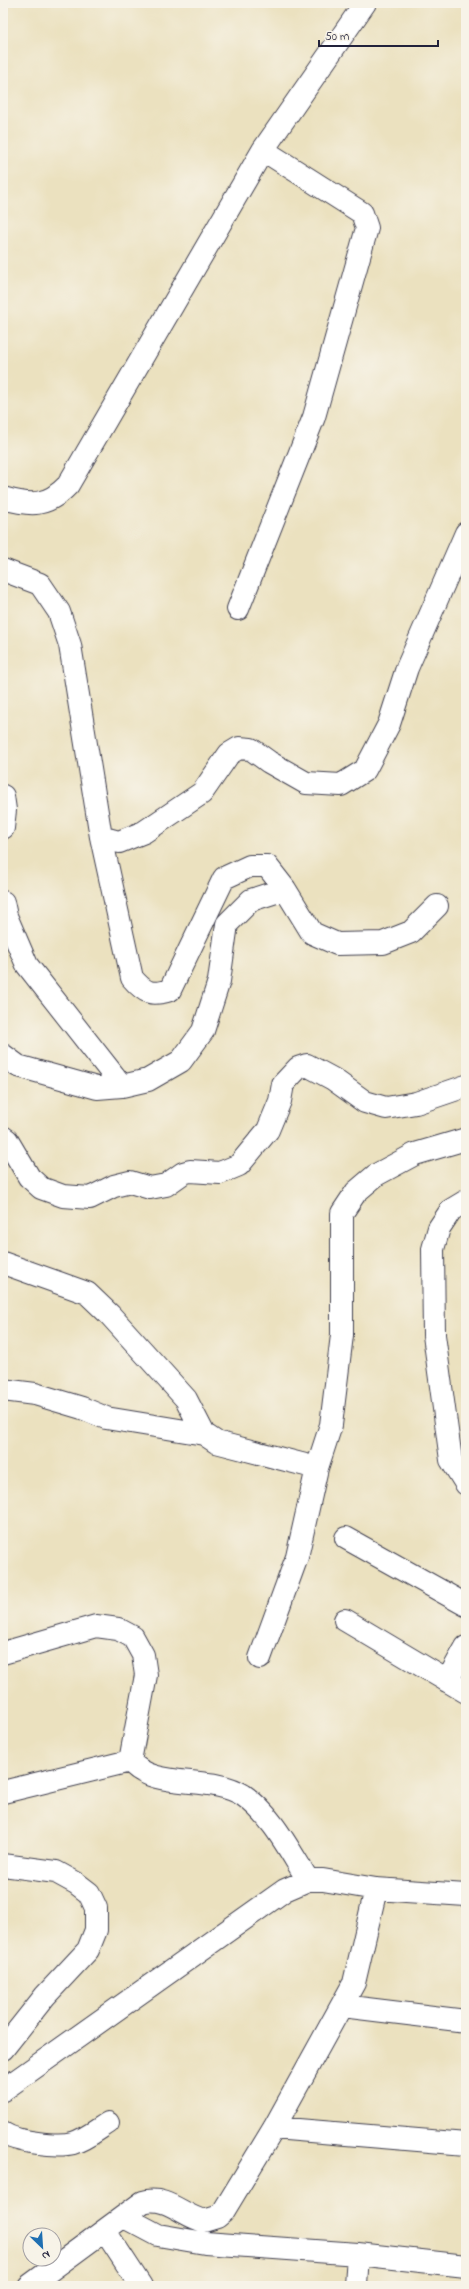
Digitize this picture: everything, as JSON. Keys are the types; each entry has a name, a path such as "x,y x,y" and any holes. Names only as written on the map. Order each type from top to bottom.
{"street":[{"path":"3,498 34,504 46,502 58,496 68,485 263,150 364,3"},
{"path":"238,609 314,416 367,228 362,213 263,150"},
{"path":"102,837 119,842 144,832 202,793 229,754 239,748 251,749 269,762 306,782 341,785 365,770 389,724 407,668 466,533"},
{"path":"3,570 40,584 59,612 70,645 102,837 132,978 142,990 157,994 170,990 224,878 250,866 267,866 285,889 312,933 337,944 383,943 411,932 437,906"},
{"path":"3,796 5,810 3,828"},
{"path":"3,1055 18,1066 96,1088 122,1086 148,1080 181,1061 203,1031 219,981 227,924 251,900 285,889"},
{"path":"3,902 6,916 27,965 122,1086"},
{"path":"3,1137 7,1140 29,1178 41,1188 63,1196 90,1198 114,1186 130,1182 150,1188 166,1185 183,1173 190,1171 220,1174 239,1165 268,1130 280,1101 283,1084 298,1068 306,1065 332,1079 365,1102 386,1108 416,1103 466,1086"},
{"path":"260,1658 297,1557 317,1468 331,1425 342,1335 342,1213 356,1192 376,1175 415,1154 466,1138"},
{"path":"466,1201 451,1210 439,1228 433,1249 434,1335 451,1460 466,1484"},
{"path":"3,1263 87,1293 110,1315 186,1399 204,1434"},
{"path":"3,1390 35,1394 82,1408 106,1418 204,1434 216,1442 317,1468"},
{"path":"346,1538 466,1605"},
{"path":"344,1620 466,1692"},
{"path":"3,1653 96,1626 118,1629 133,1637 143,1655 146,1674 130,1761 136,1769 148,1775 216,1786 241,1794 264,1812 308,1880"},
{"path":"447,1681 466,1647"},
{"path":"3,1792 130,1761"},
{"path":"3,1865 56,1872 76,1883 89,1894 96,1908 96,1930 88,1950 46,1996 3,2049"},
{"path":"3,2090 285,1890 308,1880 322,1880 376,1889 466,1895"},
{"path":"28,2286 105,2232 143,2202 152,2199 162,2201 198,2220 204,2221 217,2217 223,2212 274,2128 354,1983 376,1889"},
{"path":"342,2006 466,2020"},
{"path":"3,2133 22,2142 71,2143 84,2138 108,2123"},
{"path":"274,2128 466,2144"},
{"path":"124,2217 158,2235 205,2243 358,2254 466,2266"},
{"path":"105,2232 141,2286"},
{"path":"356,2286 358,2254"}]}
